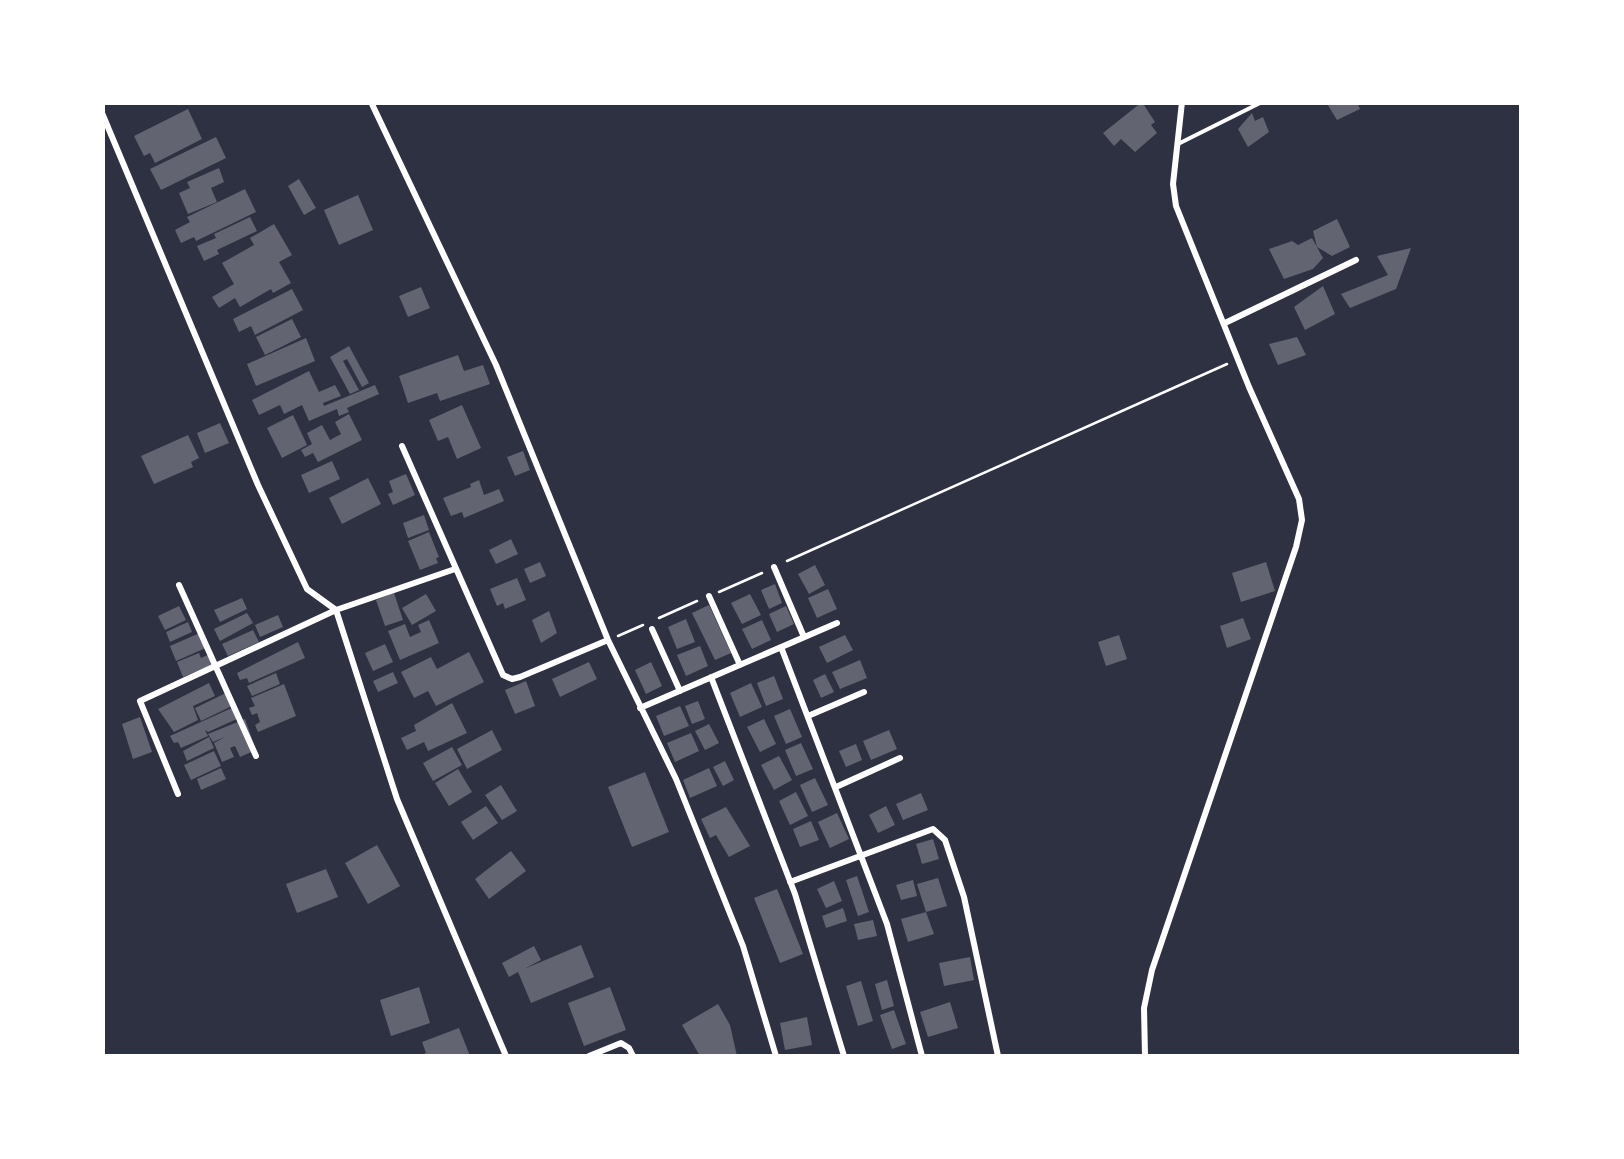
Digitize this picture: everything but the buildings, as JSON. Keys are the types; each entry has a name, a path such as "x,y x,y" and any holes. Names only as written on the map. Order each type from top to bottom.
{"street":[{"path":"371,102 496,365 608,640 676,780 743,946 776,1055 766,1056"},
{"path":"1145,1056 1144,1008 1152,970 1296,548 1302,520 1300,499 1237,359 1176,206 1175,145 1182,102"},
{"path":"102,113 258,485 307,589 336,610 397,798 506,1056"},
{"path":"1225,323 1356,260"},
{"path":"402,446 497,666 508,678 520,677 608,640"},
{"path":"774,567 804,637"},
{"path":"178,794 140,701 336,610 454,569"},
{"path":"178,585 256,756"},
{"path":"709,596 740,665"},
{"path":"640,708 837,624"},
{"path":"652,629 680,691"},
{"path":"781,647 887,924 922,1056"},
{"path":"711,678 790,882 844,1056"},
{"path":"808,716 864,692"},
{"path":"836,788 900,758"},
{"path":"790,882 933,830 943,836 964,897 998,1056"},
{"path":"590,1056 622,1043 633,1056"}],"lane":[{"path":"1175,145 1262,102"}],"path":[{"path":"658,618 1237,359"},
{"path":"608,640 642,626"}]}
